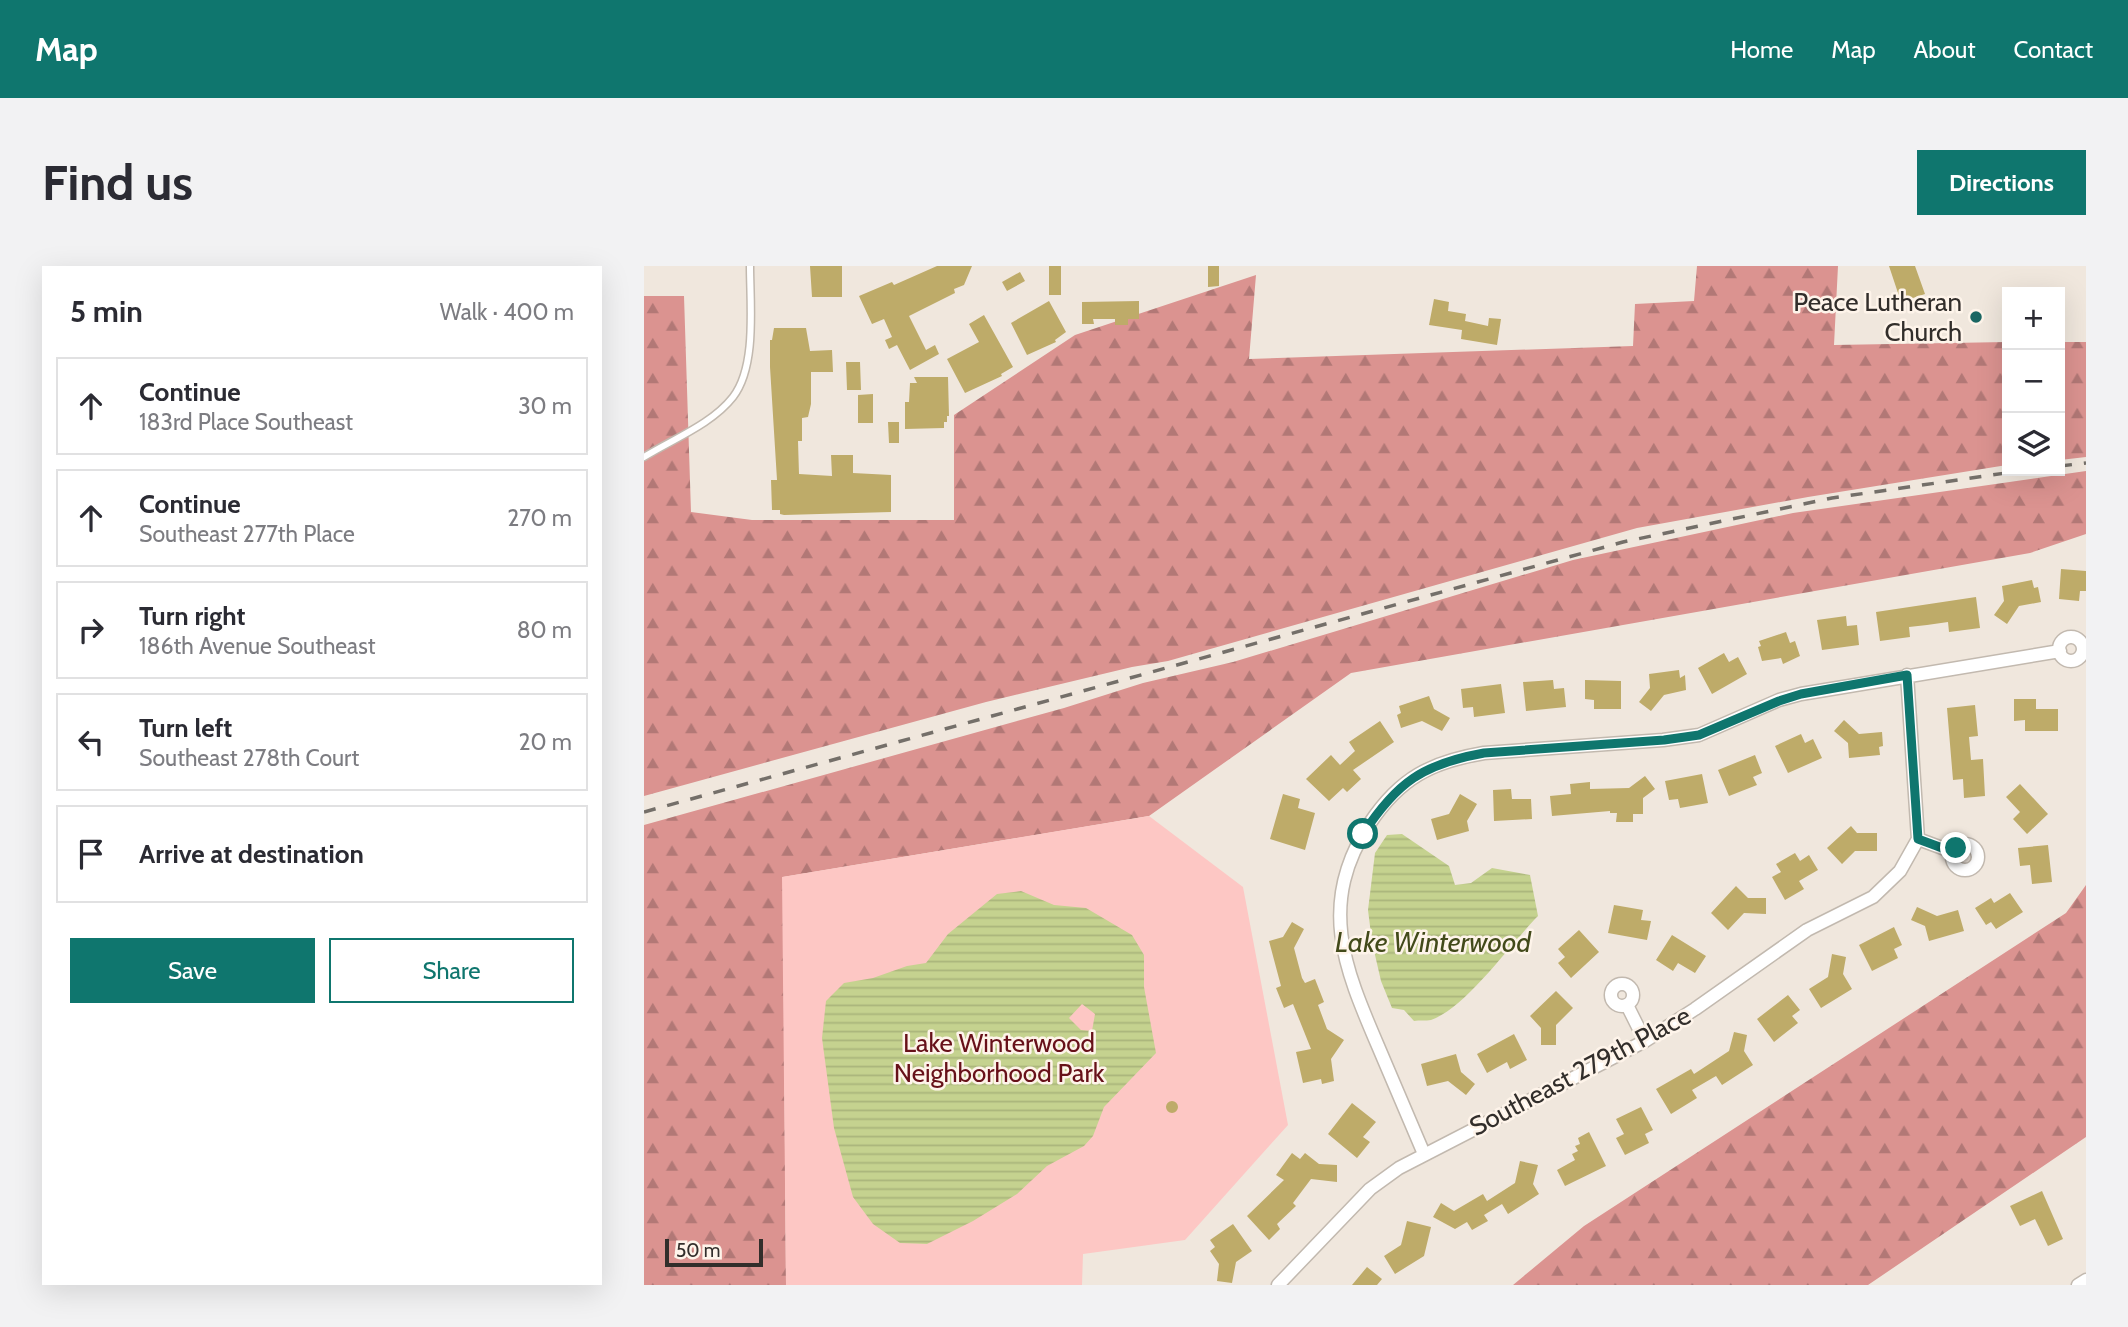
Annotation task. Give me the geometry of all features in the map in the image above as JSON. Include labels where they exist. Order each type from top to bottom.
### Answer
[{"type":"street","points":[[1424,1154],[1351,984],[1340,933],[1344,882],[1352,855],[1377,813],[1399,788],[1433,766],[1458,758],[1484,753],[1699,735],[1801,694],[2060,651]]},
{"type":"street","points":[[1907,675],[1918,839],[1953,852]]},
{"type":"street","name":"Southeast 279th Place","points":[[1278,1285],[1370,1189],[1399,1168],[1646,1041],[1808,930],[1872,897],[1900,871],[1918,839]]},
{"type":"street","points":[[1627,1005],[1646,1041]]},
{"type":"street","points":[[2078,1285],[2086,1280]]},
{"type":"lane","points":[[644,457],[710,418],[732,399],[740,386],[747,371],[750,266]]},
{"type":"green space","points":[[1697,266],[1838,266],[1834,345],[2002,342],[2002,466],[1637,528],[1168,661],[986,702],[644,796],[644,296],[684,296],[691,512],[752,520],[954,520],[954,415],[1075,335],[1256,275],[1249,359],[1633,346],[1635,304],[1694,301]]},
{"type":"green space","points":[[2065,342],[2086,342],[2086,457],[2065,459]]},
{"type":"green space","points":[[2086,471],[2086,534],[2030,553],[1351,673],[1149,816],[783,877],[786,1285],[644,1285],[644,825],[1064,708],[1143,683],[1233,662],[1573,560],[1793,513]]},
{"type":"green space","name":"Lake Winterwood Neighborhood Park","points":[[1149,816],[1243,887],[1288,1125],[1185,1240],[1083,1254],[1082,1285],[786,1285],[782,877]]},
{"type":"green space","points":[[2086,885],[2086,1137],[1868,1285],[1513,1285],[1584,1226],[2066,913]]},
{"type":"water","name":"Lake Winterwood","points":[[1402,834],[1449,866],[1455,885],[1471,883],[1492,868],[1530,875],[1538,916],[1473,989],[1445,1013],[1431,1020],[1414,1021],[1404,1010],[1392,1008],[1381,981],[1372,942],[1368,910],[1375,853],[1387,835]]},
{"type":"water","points":[[1021,891],[1054,905],[1086,908],[1132,935],[1144,955],[1144,987],[1156,1053],[1104,1107],[1093,1136],[1084,1146],[1047,1166],[1017,1194],[973,1221],[927,1244],[900,1243],[873,1224],[853,1197],[834,1128],[822,1038],[826,1001],[844,983],[926,963],[948,934],[997,894]],"holes":[[[1082,1004],[1095,1014],[1092,1031],[1081,1030],[1069,1018]]]},
{"type":"building","points":[[810,266],[842,266],[842,297],[812,297]]},
{"type":"building","points":[[937,266],[972,266],[964,285],[954,289],[955,293],[909,316],[926,350],[935,345],[939,354],[910,370],[897,345],[889,349],[885,340],[892,337],[884,319],[872,324],[859,296],[892,282],[894,285]]},
{"type":"building","points":[[1049,266],[1061,266],[1061,295],[1049,295]]},
{"type":"building","points":[[1208,266],[1219,266],[1219,286],[1208,287]]},
{"type":"building","points":[[1889,266],[1915,266],[1925,294],[1901,302]]},
{"type":"building","points":[[1020,272],[1025,281],[1007,291],[1002,282]]},
{"type":"building","points":[[1434,299],[1449,302],[1448,311],[1466,314],[1465,321],[1488,326],[1489,318],[1501,319],[1497,345],[1461,339],[1462,330],[1429,325]]},
{"type":"building","points":[[1049,301],[1066,332],[1055,340],[1056,342],[1027,355],[1011,323]]},
{"type":"building","points":[[1139,301],[1139,319],[1128,319],[1128,325],[1115,325],[1115,319],[1093,319],[1094,324],[1082,324],[1082,302]]},
{"type":"building","points":[[984,315],[1013,367],[1001,374],[1002,376],[965,393],[947,359],[979,342],[969,324]]},
{"type":"building","points":[[774,328],[806,328],[810,351],[832,350],[833,372],[811,372],[811,404],[808,417],[802,418],[802,441],[798,441],[799,474],[832,476],[831,455],[853,455],[853,473],[891,475],[891,512],[784,515],[780,514],[780,510],[772,510],[771,480],[777,480],[770,367],[770,340]]},
{"type":"building","points":[[846,362],[860,362],[861,390],[847,390]]},
{"type":"building","points":[[914,377],[948,377],[949,416],[947,422],[944,422],[944,428],[905,429],[905,402],[909,402],[910,383],[917,383]]},
{"type":"building","points":[[873,394],[873,423],[858,423],[858,395]]},
{"type":"building","points":[[888,422],[899,422],[899,443],[889,443]]},
{"type":"building","points":[[2061,569],[2086,571],[2086,591],[2080,591],[2079,601],[2059,599]]},
{"type":"building","points":[[2032,580],[2034,588],[2038,587],[2041,602],[2019,606],[2007,624],[1994,615],[2004,601],[2002,586]]},
{"type":"building","points":[[1976,597],[1980,628],[1949,632],[1948,622],[1909,627],[1910,637],[1880,641],[1876,612]]},
{"type":"building","points":[[1846,616],[1847,626],[1857,625],[1859,645],[1822,650],[1817,620]]},
{"type":"building","points":[[1786,632],[1790,643],[1795,641],[1800,656],[1783,664],[1781,658],[1762,661],[1759,641]]},
{"type":"building","points":[[1724,653],[1729,662],[1738,657],[1747,674],[1712,694],[1698,668]]},
{"type":"building","points":[[1679,670],[1680,678],[1685,675],[1686,690],[1664,695],[1651,711],[1639,702],[1650,688],[1649,674]]},
{"type":"building","points":[[1553,680],[1554,689],[1564,688],[1566,707],[1526,711],[1523,682]]},
{"type":"building","points":[[1585,680],[1621,681],[1621,709],[1594,709],[1594,700],[1585,699]]},
{"type":"building","points":[[1501,684],[1505,713],[1474,717],[1473,707],[1463,708],[1461,689]]},
{"type":"building","points":[[1429,696],[1434,709],[1450,718],[1442,731],[1422,721],[1401,728],[1397,715],[1401,713],[1399,706]]},
{"type":"building","points":[[2014,699],[2036,699],[2036,709],[2058,709],[2058,731],[2025,731],[2025,720],[2014,721]]},
{"type":"building","points":[[1975,705],[1978,736],[1969,737],[1971,760],[1983,759],[1985,796],[1964,798],[1963,779],[1953,780],[1947,708]]},
{"type":"building","points":[[1844,720],[1859,734],[1882,732],[1883,746],[1879,747],[1880,755],[1849,758],[1848,743],[1834,731]]},
{"type":"building","points":[[1380,721],[1394,742],[1353,770],[1361,779],[1347,792],[1343,788],[1329,801],[1306,779],[1331,755],[1340,765],[1355,751],[1349,742]]},
{"type":"building","points":[[1801,734],[1805,743],[1813,739],[1822,758],[1788,773],[1775,746]]},
{"type":"building","points":[[1755,755],[1762,773],[1753,777],[1757,785],[1729,796],[1718,770]]},
{"type":"building","points":[[1702,774],[1708,803],[1680,808],[1678,799],[1669,800],[1665,781]]},
{"type":"building","points":[[1645,776],[1655,789],[1643,798],[1643,814],[1633,814],[1633,822],[1616,822],[1617,813],[1610,811],[1552,816],[1550,796],[1571,794],[1570,784],[1590,782],[1590,789],[1629,788]]},
{"type":"building","points":[[2020,784],[2048,814],[2027,834],[2013,819],[2020,812],[2006,797]]},
{"type":"building","points":[[1511,789],[1512,799],[1531,799],[1532,819],[1494,821],[1493,790]]},
{"type":"building","points":[[1283,794],[1300,799],[1298,808],[1315,813],[1305,850],[1270,839]]},
{"type":"building","points":[[1460,794],[1477,804],[1467,821],[1469,831],[1437,840],[1431,819],[1449,814]]},
{"type":"building","points":[[1851,826],[1857,833],[1877,833],[1877,851],[1855,851],[1842,864],[1827,848]]},
{"type":"building","points":[[2048,845],[2052,882],[2032,884],[2030,865],[2020,866],[2018,848]]},
{"type":"building","points":[[1795,853],[1800,861],[1809,855],[1818,870],[1799,881],[1804,889],[1785,900],[1772,877],[1781,872],[1776,864]]},
{"type":"building","points":[[1736,886],[1748,898],[1766,898],[1766,914],[1744,913],[1728,930],[1711,913]]},
{"type":"building","points":[[2010,893],[2023,912],[1996,929],[1991,922],[1986,925],[1975,908],[1991,898],[1994,903]]},
{"type":"building","points":[[1614,905],[1643,910],[1641,920],[1651,921],[1647,940],[1608,933]]},
{"type":"building","points":[[1917,907],[1937,916],[1958,910],[1964,931],[1929,941],[1925,926],[1911,920]]},
{"type":"building","points":[[1292,922],[1304,929],[1294,948],[1302,978],[1305,983],[1315,979],[1324,1002],[1318,1005],[1327,1029],[1344,1040],[1331,1059],[1334,1081],[1322,1084],[1321,1079],[1303,1083],[1296,1052],[1311,1049],[1293,1004],[1284,1008],[1276,988],[1281,986],[1269,941],[1283,937]]},
{"type":"building","points":[[1894,927],[1902,945],[1894,949],[1898,958],[1872,971],[1859,945]]},
{"type":"building","points":[[1579,930],[1599,952],[1571,978],[1558,963],[1565,957],[1558,949]]},
{"type":"building","points":[[1672,935],[1706,956],[1695,973],[1678,963],[1673,971],[1656,960]]},
{"type":"building","points":[[1832,954],[1846,957],[1843,974],[1852,989],[1821,1008],[1809,989],[1828,977]]},
{"type":"building","points":[[1556,991],[1573,1008],[1556,1025],[1556,1045],[1541,1045],[1541,1028],[1530,1016]]},
{"type":"building","points":[[1788,995],[1800,1010],[1792,1016],[1798,1023],[1774,1042],[1757,1019]]},
{"type":"building","points":[[1734,1032],[1747,1035],[1744,1051],[1753,1065],[1722,1085],[1716,1076],[1692,1090],[1697,1098],[1671,1114],[1656,1089],[1691,1069],[1694,1074],[1729,1051]]},
{"type":"building","points":[[1514,1034],[1527,1060],[1510,1069],[1507,1062],[1487,1073],[1477,1054]]},
{"type":"building","points":[[1456,1054],[1461,1072],[1475,1084],[1466,1095],[1448,1081],[1427,1086],[1421,1064]]},
{"type":"building","points":[[1172,1101],[1178,1107],[1172,1113],[1166,1107]]},
{"type":"building","points":[[1352,1103],[1376,1122],[1363,1137],[1370,1142],[1357,1158],[1328,1134]]},
{"type":"building","points":[[1641,1107],[1653,1130],[1645,1134],[1649,1143],[1625,1155],[1616,1138],[1624,1134],[1616,1119]]},
{"type":"building","points":[[1589,1132],[1606,1166],[1565,1186],[1557,1170],[1575,1160],[1572,1154],[1578,1151],[1575,1146],[1580,1144],[1578,1138]]},
{"type":"building","points":[[1292,1153],[1300,1159],[1305,1153],[1319,1164],[1337,1165],[1337,1182],[1311,1179],[1293,1203],[1296,1206],[1277,1224],[1280,1229],[1269,1240],[1247,1216],[1284,1180],[1276,1175]]},
{"type":"building","points":[[1520,1161],[1538,1165],[1533,1184],[1539,1194],[1508,1214],[1502,1204],[1484,1215],[1488,1221],[1472,1230],[1467,1222],[1455,1229],[1433,1217],[1441,1203],[1454,1211],[1483,1194],[1487,1201],[1515,1183]]},
{"type":"building","points":[[2042,1191],[2063,1239],[2048,1246],[2035,1219],[2020,1226],[2010,1206]]},
{"type":"building","points":[[1407,1221],[1431,1227],[1424,1256],[1395,1274],[1384,1256],[1401,1245]]},
{"type":"building","points":[[1233,1224],[1252,1251],[1236,1262],[1232,1283],[1217,1281],[1219,1264],[1210,1251],[1215,1247],[1210,1240]]},
{"type":"building","points":[[1367,1267],[1382,1279],[1377,1285],[1352,1285]]},
{"type":"railway","points":[[2065,465],[2086,463]]},
{"type":"railway","points":[[644,812],[1623,542],[1832,498],[2002,474]]},
{"type":"place","name":"Peace Lutheran Church","points":[[1976,317]]},
{"type":"route","points":[[1363,834],[1399,788],[1433,766],[1458,758],[1484,753],[1699,735],[1801,694],[1907,675],[1918,839],[1953,852],[1956,848]]}]
